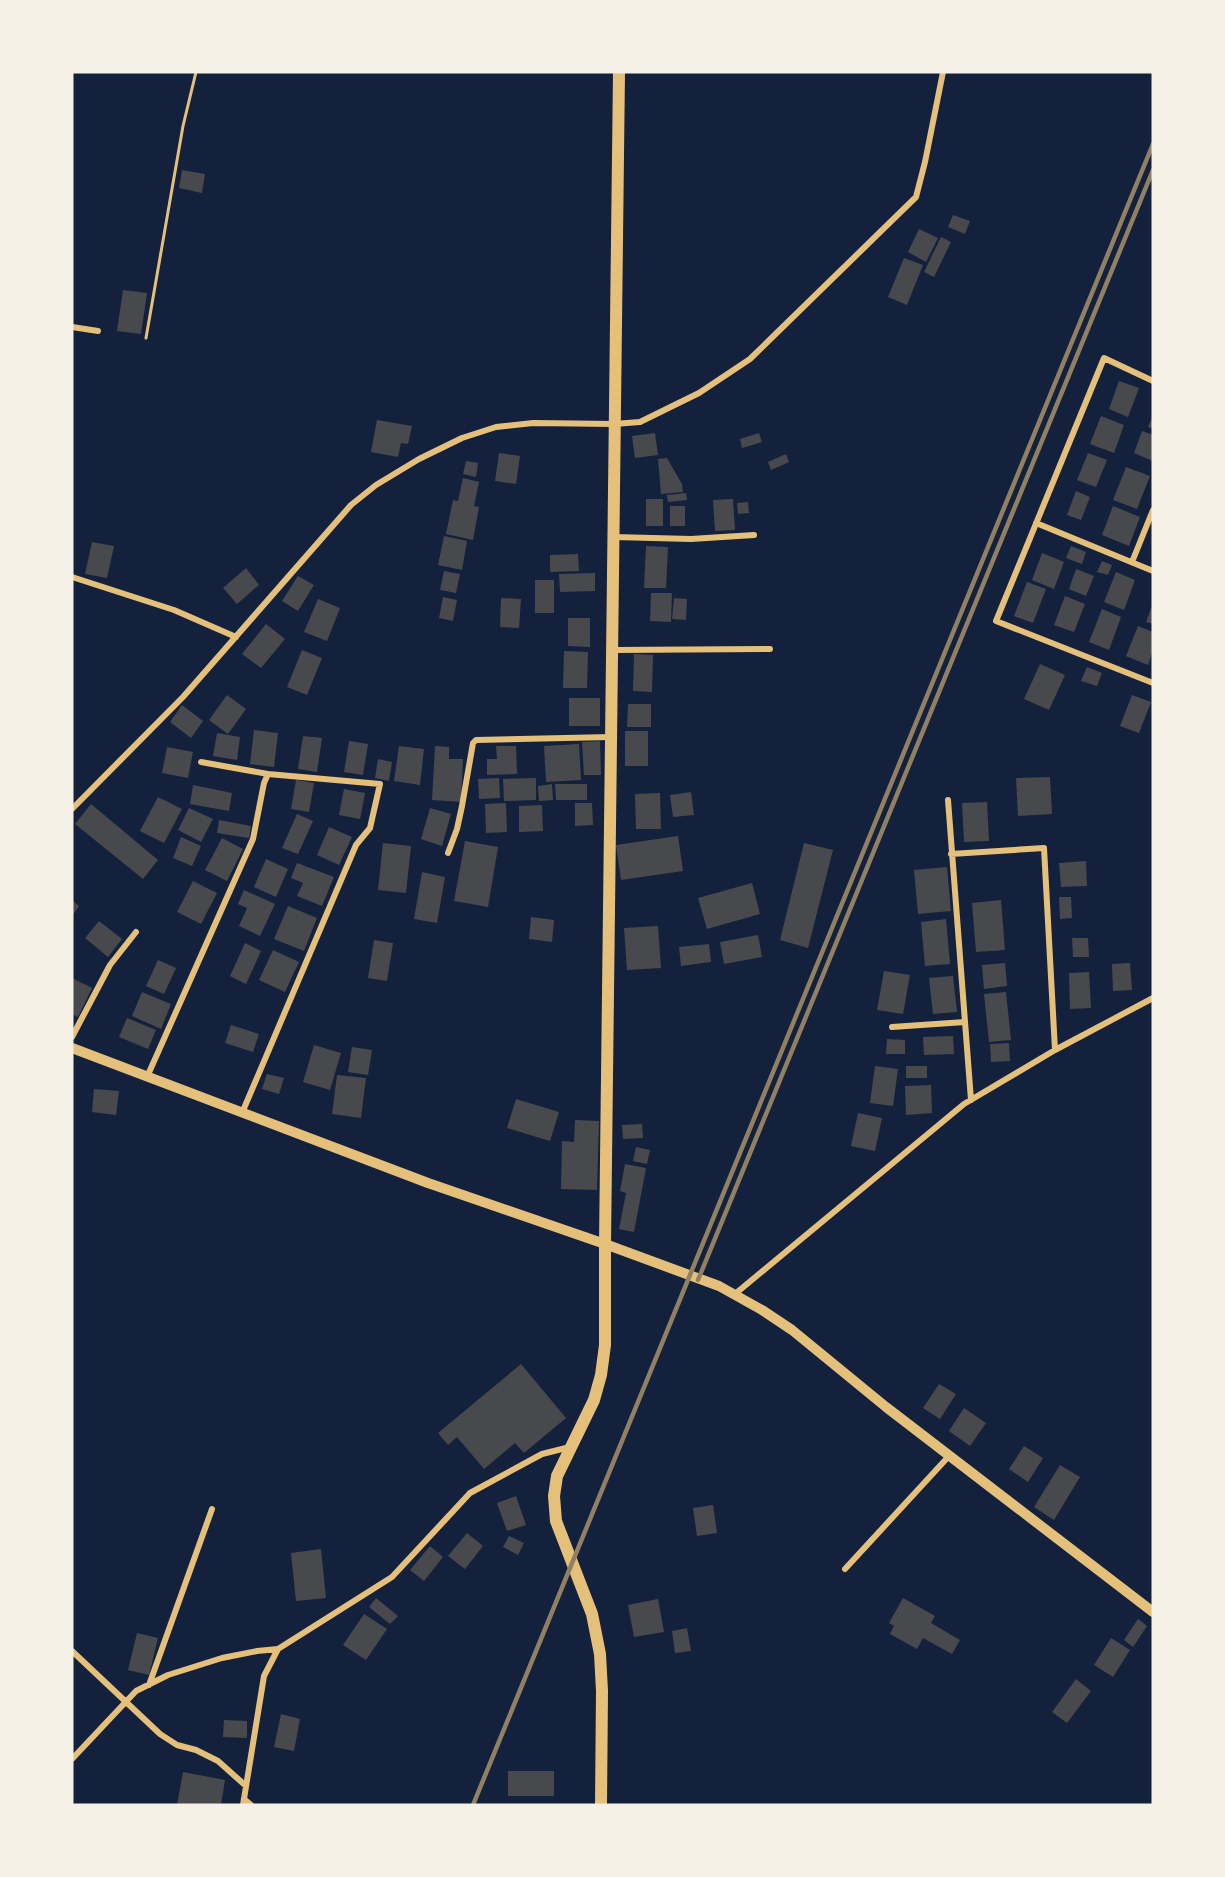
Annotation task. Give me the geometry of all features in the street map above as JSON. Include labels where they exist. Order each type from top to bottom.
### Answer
[{"type":"main road","points":[[601,1805],[600,1654],[592,1614],[556,1521],[554,1496],[557,1476],[594,1400],[601,1375],[605,1345],[619,72]]},
{"type":"street","points":[[72,808],[183,697],[351,506],[376,485],[419,459],[462,438],[496,427],[533,423],[640,422],[699,393],[750,359],[856,254],[905,210],[915,197],[943,72]]},
{"type":"street","points":[[72,327],[98,331]]},
{"type":"street","points":[[1153,381],[1104,358],[996,621],[1153,683]]},
{"type":"street","points":[[1132,562],[1153,510]]},
{"type":"street","points":[[1036,523],[1153,571]]},
{"type":"street","points":[[613,537],[691,539],[754,535]]},
{"type":"street","points":[[72,577],[174,610],[236,637]]},
{"type":"street","points":[[612,650],[770,649]]},
{"type":"street","points":[[448,853],[457,829],[473,743],[476,740],[612,737]]},
{"type":"street","points":[[201,762],[268,774],[380,784],[370,828],[356,845],[242,1113]]},
{"type":"street","points":[[147,1077],[253,839],[264,783],[268,774]]},
{"type":"street","points":[[948,800],[971,1100]]},
{"type":"street","points":[[951,854],[1044,848],[1055,1050]]},
{"type":"street","points":[[72,1037],[110,965],[136,932]]},
{"type":"street","points":[[735,1294],[971,1100],[1055,1050],[1153,998]]},
{"type":"street","points":[[892,1027],[965,1022]]},
{"type":"street","points":[[72,1048],[428,1184],[605,1244],[735,1294],[792,1330],[949,1455],[1153,1612]]},
{"type":"street","points":[[72,1759],[136,1690],[168,1676],[222,1658],[278,1649],[392,1577],[470,1493],[542,1454],[570,1448]]},
{"type":"street","points":[[845,1569],[949,1455]]},
{"type":"street","points":[[149,1685],[212,1509]]},
{"type":"street","points":[[251,1805],[243,1802],[264,1676],[278,1649]]},
{"type":"street","points":[[72,1651],[160,1734],[177,1745],[196,1750],[218,1761],[246,1786]]},
{"type":"path","points":[[146,338],[183,126],[196,72]]},
{"type":"building","points":[[182,170],[205,174],[202,193],[179,188]]},
{"type":"building","points":[[953,215],[970,221],[965,234],[948,227]]},
{"type":"building","points":[[919,229],[938,238],[926,262],[908,252]]},
{"type":"building","points":[[941,237],[951,242],[934,277],[924,272]]},
{"type":"building","points":[[904,258],[923,265],[907,305],[888,297]]},
{"type":"building","points":[[123,290],[147,293],[141,334],[117,331]]},
{"type":"building","points":[[1119,381],[1139,388],[1128,417],[1109,409]]},
{"type":"building","points":[[1153,415],[1153,429],[1148,427]]},
{"type":"building","points":[[1101,416],[1124,425],[1114,453],[1090,444]]},
{"type":"building","points":[[377,420],[412,426],[408,444],[401,443],[398,457],[371,452]]},
{"type":"building","points":[[1142,431],[1153,435],[1153,461],[1134,453]]},
{"type":"building","points":[[655,433],[658,455],[635,458],[632,436]]},
{"type":"building","points":[[759,433],[762,442],[742,448],[740,439]]},
{"type":"building","points":[[499,453],[520,456],[516,484],[495,481]]},
{"type":"building","points":[[1088,453],[1107,460],[1096,487],[1077,480]]},
{"type":"building","points":[[786,454],[789,462],[771,470],[768,462]]},
{"type":"building","points":[[667,458],[682,484],[683,492],[661,494],[658,459]]},
{"type":"building","points":[[466,461],[478,463],[476,477],[463,474]]},
{"type":"building","points":[[1126,467],[1150,476],[1137,509],[1113,500]]},
{"type":"building","points":[[463,478],[479,482],[474,506],[479,507],[473,540],[446,534],[453,500],[458,501]]},
{"type":"building","points":[[1076,491],[1090,497],[1081,520],[1067,515]]},
{"type":"building","points":[[686,493],[687,500],[668,502],[667,495]]},
{"type":"building","points":[[646,499],[663,499],[663,526],[646,526]]},
{"type":"building","points":[[733,499],[735,530],[715,531],[713,500]]},
{"type":"building","points":[[748,502],[749,513],[738,514],[737,503]]},
{"type":"building","points":[[670,506],[685,506],[685,526],[670,526]]},
{"type":"building","points":[[1113,506],[1140,517],[1129,546],[1102,535]]},
{"type":"building","points":[[444,536],[467,541],[462,570],[438,565]]},
{"type":"building","points":[[92,542],[114,546],[107,578],[85,574]]},
{"type":"building","points":[[646,546],[668,547],[666,588],[644,588]]},
{"type":"building","points":[[1071,546],[1086,552],[1082,564],[1066,558]]},
{"type":"building","points":[[1042,553],[1064,562],[1054,589],[1032,580]]},
{"type":"building","points":[[578,554],[579,571],[550,572],[550,555]]},
{"type":"building","points":[[1102,561],[1112,565],[1108,575],[1097,572]]},
{"type":"building","points":[[246,568],[259,585],[237,604],[223,588]]},
{"type":"building","points":[[1076,569],[1094,576],[1086,596],[1069,589]]},
{"type":"building","points":[[444,571],[460,574],[456,593],[440,590]]},
{"type":"building","points":[[1116,572],[1135,580],[1124,610],[1104,602]]},
{"type":"building","points":[[595,573],[595,591],[560,592],[559,574]]},
{"type":"building","points":[[298,576],[314,585],[298,611],[282,601]]},
{"type":"building","points":[[535,580],[554,580],[554,613],[535,613]]},
{"type":"building","points":[[1027,582],[1046,589],[1033,623],[1014,616]]},
{"type":"building","points":[[651,593],[672,593],[671,622],[650,621]]},
{"type":"building","points":[[1065,596],[1085,604],[1074,632],[1054,625]]},
{"type":"building","points":[[443,597],[457,600],[453,621],[439,618]]},
{"type":"building","points":[[501,598],[521,599],[519,628],[500,627]]},
{"type":"building","points":[[674,598],[687,599],[686,620],[672,619]]},
{"type":"building","points":[[318,599],[340,608],[327,641],[304,632]]},
{"type":"building","points":[[1153,603],[1153,624],[1146,622]]},
{"type":"building","points":[[1102,609],[1121,617],[1109,650],[1089,642]]},
{"type":"building","points":[[568,618],[590,618],[590,647],[568,646]]},
{"type":"building","points":[[266,624],[285,639],[261,668],[242,654]]},
{"type":"building","points":[[1138,626],[1153,632],[1153,650],[1148,665],[1126,656]]},
{"type":"building","points":[[302,650],[322,658],[307,695],[287,687]]},
{"type":"building","points":[[564,651],[588,652],[587,688],[563,688]]},
{"type":"building","points":[[634,654],[653,655],[652,692],[633,691]]},
{"type":"building","points":[[1040,664],[1065,675],[1049,710],[1024,699]]},
{"type":"building","points":[[1087,667],[1102,673],[1097,686],[1081,681]]},
{"type":"building","points":[[227,695],[246,709],[228,734],[209,720]]},
{"type":"building","points":[[1132,695],[1151,702],[1139,733],[1120,726]]},
{"type":"building","points":[[569,698],[600,698],[600,726],[569,726]]},
{"type":"building","points":[[628,704],[651,704],[651,727],[627,727]]},
{"type":"building","points":[[182,705],[203,721],[191,738],[170,722]]},
{"type":"building","points":[[254,730],[278,733],[274,767],[250,764]]},
{"type":"building","points":[[625,731],[648,731],[648,766],[625,766]]},
{"type":"building","points":[[217,733],[240,737],[237,760],[213,756]]},
{"type":"building","points":[[303,736],[322,738],[317,772],[298,769]]},
{"type":"building","points":[[349,741],[368,744],[363,775],[344,772]]},
{"type":"building","points":[[600,741],[601,775],[584,775],[582,742]]},
{"type":"building","points":[[579,744],[581,780],[546,782],[544,746]]},
{"type":"building","points":[[399,746],[424,749],[420,785],[394,781]]},
{"type":"building","points":[[435,746],[449,747],[449,759],[463,759],[461,802],[432,800]]},
{"type":"building","points":[[496,746],[516,746],[517,774],[487,775],[487,759],[497,759]]},
{"type":"building","points":[[167,747],[193,752],[188,778],[162,773]]},
{"type":"building","points":[[378,759],[392,762],[389,781],[375,778]]},
{"type":"building","points":[[1050,777],[1052,814],[1018,816],[1016,778]]},
{"type":"building","points":[[499,778],[500,798],[479,799],[478,779]]},
{"type":"building","points":[[536,778],[536,800],[504,801],[503,779]]},
{"type":"building","points":[[296,780],[314,783],[309,812],[291,809]]},
{"type":"building","points":[[552,784],[553,800],[539,801],[538,786]]},
{"type":"building","points":[[555,784],[587,784],[587,800],[556,800]]},
{"type":"building","points":[[193,785],[232,793],[229,811],[190,804]]},
{"type":"building","points":[[344,789],[365,793],[360,819],[339,815]]},
{"type":"building","points":[[691,792],[694,815],[673,817],[670,795]]},
{"type":"building","points":[[660,793],[661,829],[636,829],[635,794]]},
{"type":"building","points":[[158,797],[182,809],[164,843],[140,831]]},
{"type":"building","points":[[987,802],[989,841],[964,842],[962,803]]},
{"type":"building","points":[[506,803],[507,832],[486,833],[485,804]]},
{"type":"building","points":[[575,803],[592,803],[593,825],[575,826]]},
{"type":"building","points":[[91,804],[158,860],[143,879],[75,824]]},
{"type":"building","points":[[542,805],[543,831],[519,832],[519,806]]},
{"type":"building","points":[[189,808],[213,819],[201,842],[178,830]]},
{"type":"building","points":[[430,808],[451,814],[442,846],[421,839]]},
{"type":"building","points":[[297,814],[313,821],[298,854],[282,848]]},
{"type":"building","points":[[219,820],[251,826],[249,838],[217,833]]},
{"type":"building","points":[[329,827],[352,837],[339,865],[317,855]]},
{"type":"building","points":[[678,836],[683,871],[621,880],[616,845]]},
{"type":"building","points":[[181,837],[201,846],[192,866],[173,858]]},
{"type":"building","points":[[222,838],[243,849],[227,881],[205,870]]},
{"type":"building","points":[[465,841],[498,847],[488,907],[454,901]]},
{"type":"building","points":[[383,843],[411,846],[406,893],[378,890]]},
{"type":"building","points":[[804,843],[833,850],[808,948],[780,940]]},
{"type":"building","points":[[266,859],[288,869],[276,897],[254,887]]},
{"type":"building","points":[[1086,861],[1087,886],[1061,887],[1059,863]]},
{"type":"building","points":[[297,863],[334,877],[322,906],[297,896],[303,883],[291,878]]},
{"type":"building","points":[[947,867],[951,911],[918,914],[914,870]]},
{"type":"building","points":[[422,872],[445,877],[437,923],[414,919]]},
{"type":"building","points":[[193,881],[217,893],[201,924],[177,912]]},
{"type":"building","points":[[752,883],[760,914],[707,929],[698,898]]},
{"type":"building","points":[[244,890],[275,904],[260,936],[239,926],[247,908],[238,904]]},
{"type":"building","points":[[1059,897],[1071,897],[1072,918],[1060,919]]},
{"type":"building","points":[[72,900],[79,906],[72,916]]},
{"type":"building","points":[[1001,900],[1005,950],[976,952],[972,903]]},
{"type":"building","points":[[288,906],[317,918],[304,951],[274,939]]},
{"type":"building","points":[[531,917],[554,920],[552,942],[529,939]]},
{"type":"building","points":[[946,919],[950,964],[925,966],[921,922]]},
{"type":"building","points":[[99,921],[122,939],[108,957],[85,938]]},
{"type":"building","points":[[658,926],[661,968],[627,970],[624,928]]},
{"type":"building","points":[[758,935],[762,957],[724,964],[720,942]]},
{"type":"building","points":[[1072,938],[1088,938],[1089,957],[1073,957]]},
{"type":"building","points":[[374,940],[393,943],[387,981],[368,978]]},
{"type":"building","points":[[245,943],[261,951],[246,984],[230,976]]},
{"type":"building","points":[[709,944],[711,962],[681,966],[679,947]]},
{"type":"building","points":[[273,950],[299,962],[285,992],[259,980]]},
{"type":"building","points":[[158,960],[176,968],[164,994],[146,986]]},
{"type":"building","points":[[1005,963],[1007,986],[984,989],[982,965]]},
{"type":"building","points":[[1130,963],[1132,990],[1113,991],[1112,964]]},
{"type":"building","points":[[884,971],[910,975],[903,1014],[877,1010]]},
{"type":"building","points":[[1089,972],[1091,1008],[1070,1009],[1069,973]]},
{"type":"building","points":[[953,976],[957,1012],[933,1014],[929,978]]},
{"type":"building","points":[[72,978],[92,988],[78,1017],[72,1014]]},
{"type":"building","points":[[142,992],[171,1004],[161,1029],[132,1016]]},
{"type":"building","points":[[1006,992],[1011,1040],[989,1042],[984,994]]},
{"type":"building","points":[[127,1018],[156,1030],[148,1049],[119,1037]]},
{"type":"building","points":[[231,1025],[259,1034],[253,1052],[225,1043]]},
{"type":"building","points":[[953,1036],[954,1054],[924,1055],[923,1037]]},
{"type":"building","points":[[887,1039],[905,1040],[905,1054],[886,1054]]},
{"type":"building","points":[[1009,1043],[1010,1061],[991,1062],[990,1044]]},
{"type":"building","points":[[314,1045],[341,1053],[330,1090],[303,1082]]},
{"type":"building","points":[[352,1047],[372,1050],[368,1075],[348,1072]]},
{"type":"building","points":[[875,1066],[898,1069],[893,1106],[870,1103]]},
{"type":"building","points":[[906,1066],[927,1066],[927,1078],[906,1078]]},
{"type":"building","points":[[267,1074],[284,1078],[279,1094],[262,1089]]},
{"type":"building","points":[[337,1075],[366,1078],[361,1118],[332,1114]]},
{"type":"building","points":[[931,1085],[932,1113],[906,1115],[905,1086]]},
{"type":"building","points":[[94,1089],[119,1091],[116,1115],[92,1112]]},
{"type":"building","points":[[516,1099],[559,1112],[550,1141],[507,1128]]},
{"type":"building","points":[[858,1113],[882,1118],[875,1151],[851,1146]]},
{"type":"building","points":[[575,1120],[599,1121],[597,1190],[561,1189],[562,1141],[574,1142]]},
{"type":"building","points":[[642,1124],[643,1138],[623,1139],[622,1125]]},
{"type":"building","points":[[636,1147],[650,1150],[647,1164],[633,1161]]},
{"type":"building","points":[[625,1164],[646,1168],[634,1232],[619,1229],[626,1193],[620,1191]]},
{"type":"building","points":[[521,1364],[566,1418],[524,1453],[515,1443],[484,1469],[457,1437],[448,1445],[438,1433]]},
{"type":"building","points":[[939,1384],[956,1394],[940,1419],[923,1408]]},
{"type":"building","points":[[964,1408],[986,1423],[970,1446],[949,1431]]},
{"type":"building","points":[[1024,1446],[1043,1458],[1028,1482],[1009,1469]]},
{"type":"building","points":[[1060,1465],[1080,1477],[1054,1520],[1034,1507]]},
{"type":"building","points":[[516,1496],[526,1525],[507,1531],[497,1503]]},
{"type":"building","points":[[713,1505],[717,1533],[697,1536],[693,1508]]},
{"type":"building","points":[[467,1533],[483,1546],[465,1569],[448,1556]]},
{"type":"building","points":[[509,1536],[524,1543],[518,1555],[503,1547]]},
{"type":"building","points":[[430,1546],[443,1557],[424,1581],[410,1570]]},
{"type":"building","points":[[321,1549],[326,1598],[296,1601],[291,1553]]},
{"type":"building","points":[[376,1598],[398,1616],[390,1624],[369,1607]]},
{"type":"building","points":[[903,1598],[935,1616],[931,1623],[960,1640],[952,1654],[923,1638],[917,1649],[890,1634],[894,1626],[889,1623]]},
{"type":"building","points":[[658,1599],[664,1632],[634,1637],[628,1605]]},
{"type":"building","points":[[364,1614],[387,1629],[366,1660],[343,1645]]},
{"type":"building","points":[[1138,1619],[1147,1626],[1133,1647],[1124,1640]]},
{"type":"building","points":[[687,1628],[691,1651],[675,1653],[672,1631]]},
{"type":"building","points":[[137,1633],[158,1638],[149,1675],[128,1670]]},
{"type":"building","points":[[1111,1638],[1130,1650],[1113,1677],[1094,1665]]},
{"type":"building","points":[[1076,1679],[1091,1691],[1067,1723],[1052,1712]]},
{"type":"building","points":[[281,1714],[300,1719],[294,1751],[274,1747]]},
{"type":"building","points":[[224,1720],[247,1721],[247,1738],[223,1737]]},
{"type":"building","points":[[508,1771],[554,1771],[554,1796],[508,1796]]},
{"type":"building","points":[[183,1772],[225,1780],[221,1805],[177,1805]]},
{"type":"railway","points":[[473,1805],[1153,144]]},
{"type":"railway","points":[[698,1280],[1153,170]]}]
